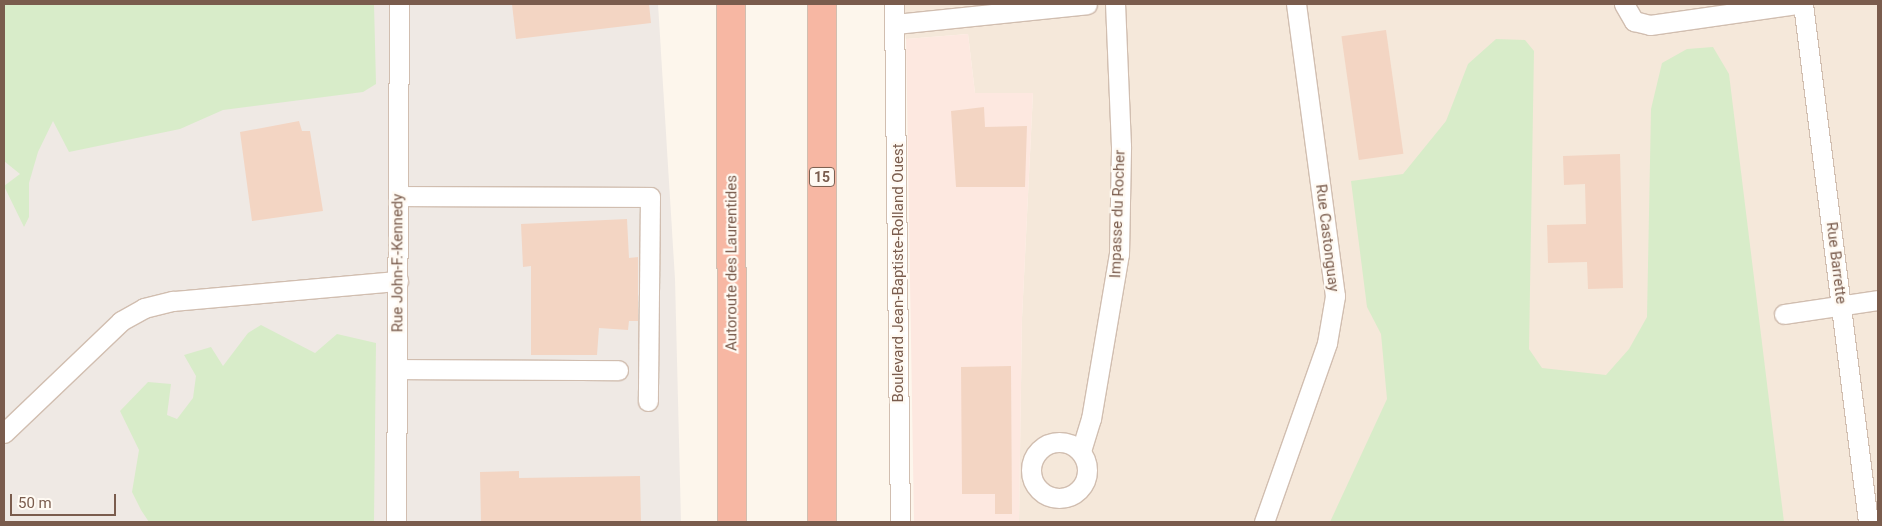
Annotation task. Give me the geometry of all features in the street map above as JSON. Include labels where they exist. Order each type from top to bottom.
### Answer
[{"type":"highway","points":[[717,4],[731,75]]},
{"type":"highway","name":"Autoroute des Laurentides","points":[[731,4],[732,522]]},
{"type":"highway","name":"15","points":[[822,4],[822,522]]},
{"type":"street","name":"Rue John-F.-Kennedy","points":[[396,522],[400,4]]},
{"type":"street","name":"Boulevard Jean-Baptiste-Rolland Ouest","points":[[894,4],[900,522]]},
{"type":"street","points":[[895,24],[1087,4]]},
{"type":"street","name":"Impasse du Rocher","points":[[1081,451],[1091,419],[1119,254],[1121,146],[1115,4]]},
{"type":"street","name":"Rue Castonguay","points":[[1264,522],[1327,343],[1335,296],[1296,4]]},
{"type":"street","points":[[1625,7],[1634,21],[1650,25],[1797,4]]},
{"type":"street","name":"Rue Barrette","points":[[1803,4],[1868,522]]},
{"type":"street","points":[[398,196],[650,197],[648,401]]},
{"type":"street","points":[[4,432],[121,321],[144,308],[173,301],[398,281]]},
{"type":"street","points":[[1784,314],[1878,300]]},
{"type":"street","points":[[397,369],[618,370]]},
{"type":"shaded area","points":[[4,4],[658,4],[675,279],[681,522],[4,522]]},
{"type":"shaded area","points":[[899,4],[1878,4],[1878,522],[1019,522],[1022,318],[1033,93],[975,93],[968,34],[906,39]]},
{"type":"shaded area","points":[[968,34],[975,93],[1033,93],[1022,318],[1019,522],[914,522],[906,39]]},
{"type":"green space","points":[[4,4],[374,4],[376,84],[363,92],[223,110],[180,129],[69,152],[53,121],[38,152],[29,183],[29,217],[24,227],[4,186],[20,174],[4,161]]},
{"type":"green space","points":[[1496,39],[1525,40],[1534,51],[1529,349],[1542,368],[1606,375],[1629,349],[1647,317],[1651,109],[1662,63],[1687,49],[1713,47],[1729,74],[1784,522],[1330,522],[1387,399],[1381,334],[1367,307],[1351,181],[1403,174],[1446,121],[1468,64]]},
{"type":"green space","points":[[261,325],[315,353],[337,334],[376,343],[374,522],[149,522],[141,510],[132,492],[139,450],[120,411],[148,382],[171,384],[167,415],[177,419],[193,398],[196,376],[184,355],[211,347],[223,366],[248,333]]},
{"type":"building","points":[[512,4],[649,4],[651,23],[516,39]]},
{"type":"building","points":[[1386,30],[1403,154],[1359,160],[1341,36]]},
{"type":"building","points":[[984,107],[985,127],[1027,126],[1025,187],[956,187],[951,111]]},
{"type":"building","points":[[299,121],[302,131],[310,131],[323,211],[252,221],[240,132]]},
{"type":"building","points":[[1620,154],[1623,288],[1588,289],[1587,262],[1548,263],[1547,225],[1586,224],[1585,184],[1564,185],[1563,156]]},
{"type":"building","points":[[627,219],[629,258],[638,257],[638,321],[629,321],[628,330],[599,328],[597,355],[531,355],[531,266],[523,267],[521,224]]},
{"type":"building","points":[[1011,366],[1012,514],[995,514],[995,494],[962,494],[961,367]]},
{"type":"building","points":[[519,471],[519,478],[640,476],[641,522],[481,522],[480,472]]}]
